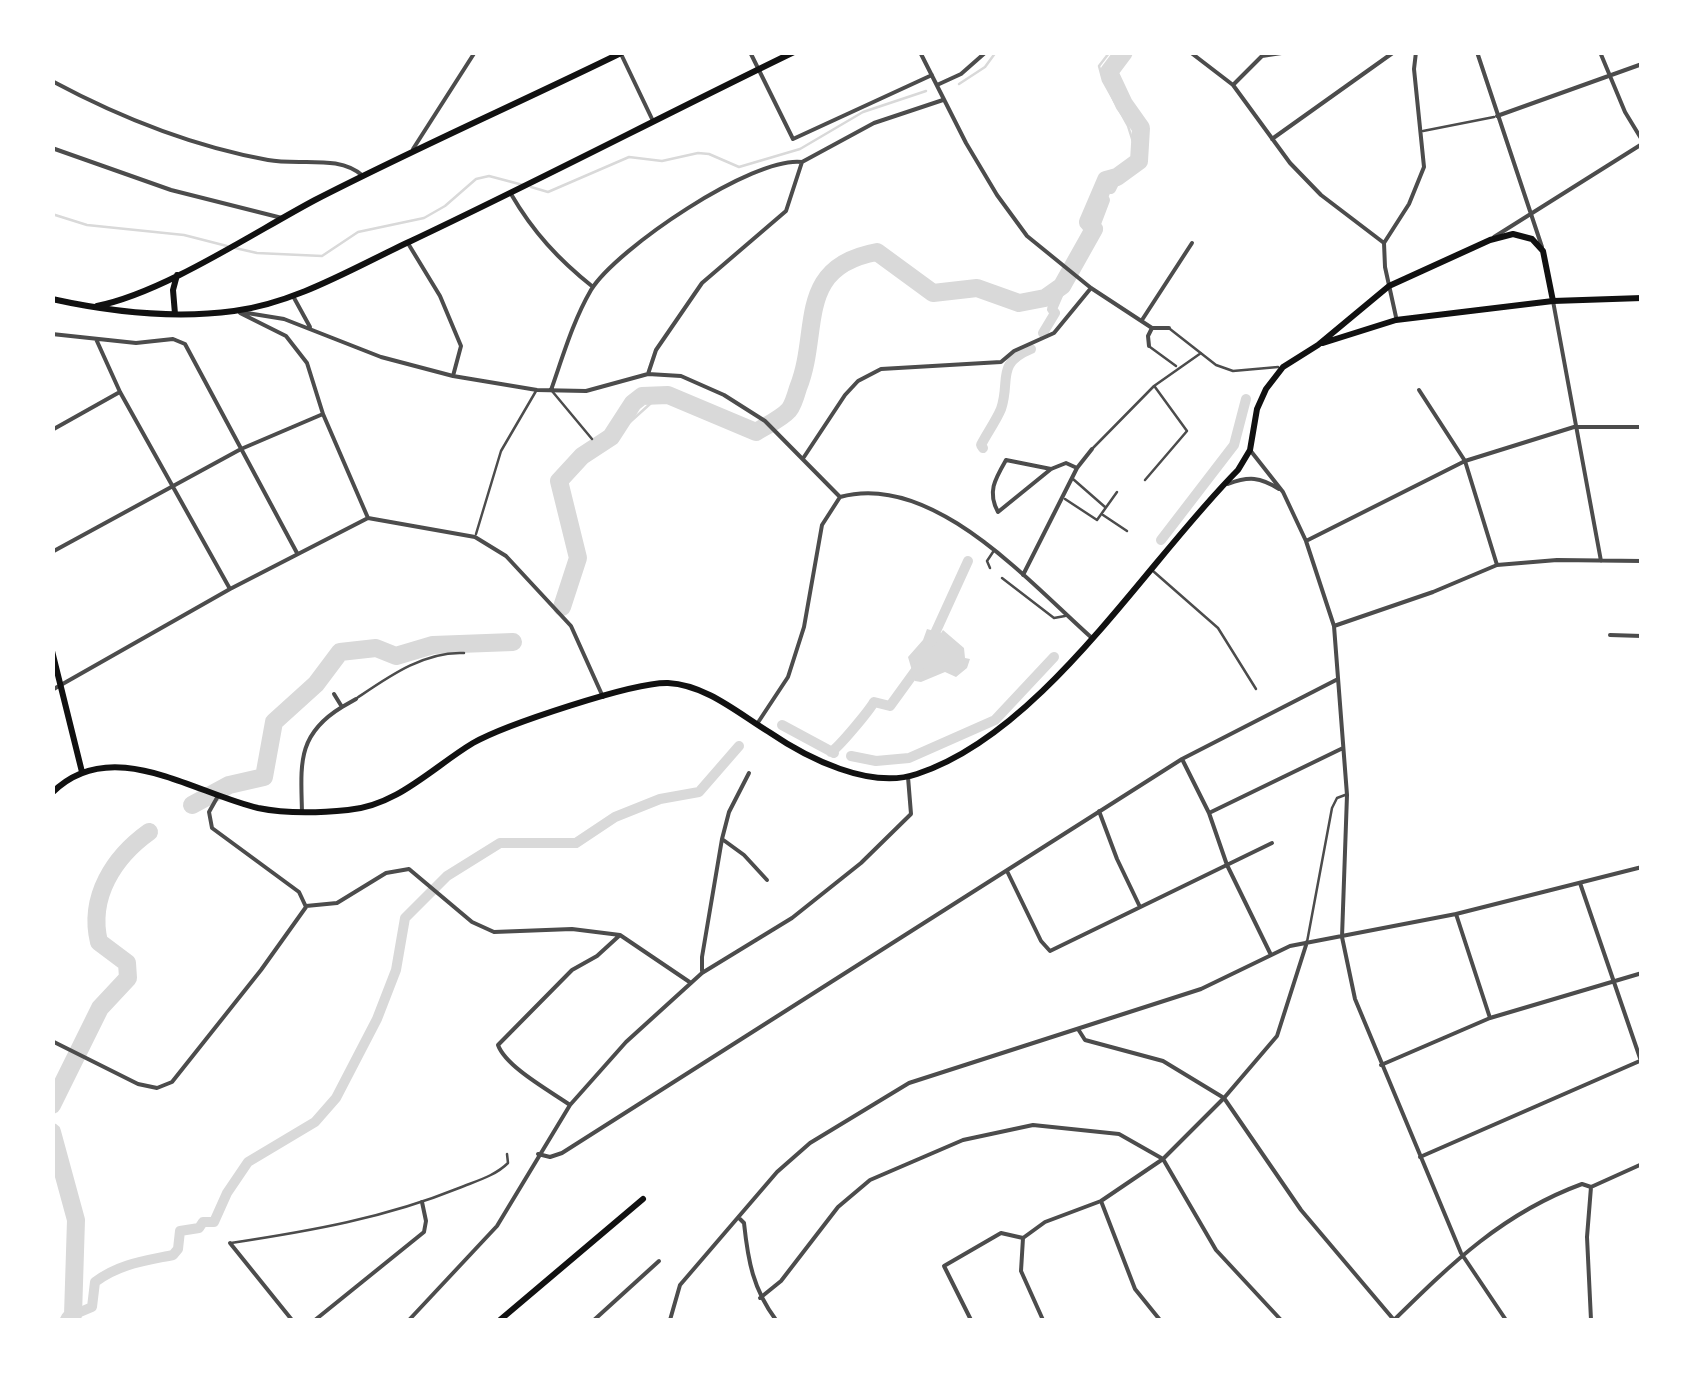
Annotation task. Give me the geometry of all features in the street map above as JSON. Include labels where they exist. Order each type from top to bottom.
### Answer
[{"type":"main road","points":[[52,299],[90,308],[176,314],[236,311],[293,295],[794,52]]},
{"type":"main road","points":[[90,308],[116,302],[177,274],[411,152],[622,53]]},
{"type":"main road","points":[[52,794],[82,772],[110,766],[138,769],[262,809],[302,813],[369,807],[398,794],[474,742],[603,697],[647,684],[670,683],[706,694],[828,764],[878,778],[908,777],[960,755],[1036,697],[1238,470],[1250,450],[1257,409],[1266,388],[1283,368],[1389,286],[1490,240],[1513,234],[1532,239],[1543,251],[1553,301]]},
{"type":"main road","points":[[176,314],[173,290],[177,274]]},
{"type":"main road","points":[[1318,344],[1396,320],[1553,301],[1642,298]]},
{"type":"main road","points":[[52,652],[56,688],[82,772]]},
{"type":"main road","points":[[500,1320],[643,1200]]},
{"type":"street","points":[[411,152],[475,52]]},
{"type":"street","points":[[750,52],[793,139],[961,74],[986,52]]},
{"type":"street","points":[[920,52],[997,195],[1027,236],[1090,288],[1152,328],[1169,328],[1216,365],[1233,371],[1283,368]]},
{"type":"street","points":[[1190,52],[1233,85],[1272,139],[1321,194],[1384,243]]},
{"type":"street","points":[[1233,85],[1262,56],[1288,52]]},
{"type":"street","points":[[1272,139],[1394,52]]},
{"type":"street","points":[[1396,320],[1384,243],[1409,204],[1424,167],[1414,69],[1416,52]]},
{"type":"street","points":[[1477,52],[1543,251]]},
{"type":"street","points":[[1490,240],[1642,142],[1600,52]]},
{"type":"street","points":[[622,53],[653,122]]},
{"type":"street","points":[[1422,132],[1497,116],[1642,64]]},
{"type":"street","points":[[52,81],[114,114],[184,139],[273,161],[351,166],[364,176]]},
{"type":"street","points":[[551,390],[593,288],[621,256],[746,174],[790,161],[802,162],[874,122],[941,97]]},
{"type":"street","points":[[52,148],[171,190],[282,218]]},
{"type":"street","points":[[648,374],[656,350],[702,283],[786,212],[802,162]]},
{"type":"street","points":[[510,192],[528,224],[560,261],[593,288]]},
{"type":"street","points":[[408,242],[440,296],[462,346],[454,376]]},
{"type":"street","points":[[1142,320],[1192,243]]},
{"type":"street","points":[[804,457],[858,381],[881,369],[1001,362],[1014,351],[1054,333],[1090,288]]},
{"type":"street","points":[[293,295],[313,330]]},
{"type":"street","points":[[1553,301],[1601,561]]},
{"type":"street","points":[[236,311],[284,318],[381,357],[454,376],[537,390],[586,391],[648,374],[681,376],[724,395],[766,421],[840,497]]},
{"type":"street","points":[[236,311],[286,336],[307,364],[323,414],[368,518]]},
{"type":"street","points":[[1152,328],[1148,346],[1178,368]]},
{"type":"street","points":[[52,334],[136,343],[172,339],[186,344],[298,553]]},
{"type":"street","points":[[96,339],[120,392],[230,590]]},
{"type":"street","points":[[1023,575],[1077,468],[1092,448],[1154,386],[1201,353]]},
{"type":"street","points":[[1145,480],[1186,430],[1154,386]]},
{"type":"street","points":[[475,537],[500,451],[537,390]]},
{"type":"street","points":[[551,390],[592,439]]},
{"type":"street","points":[[1419,390],[1465,461],[1497,564]]},
{"type":"street","points":[[52,430],[120,392]]},
{"type":"street","points":[[52,552],[241,449],[323,414]]},
{"type":"street","points":[[1306,541],[1465,461],[1574,426],[1642,427]]},
{"type":"street","points":[[1250,450],[1283,492],[1306,541],[1334,626],[1347,794],[1342,937],[1355,999],[1462,1253],[1506,1320]]},
{"type":"street","points":[[1051,469],[1006,460],[991,490],[998,512],[1051,469],[1066,464],[1077,468]]},
{"type":"street","points":[[1072,478],[1106,508]]},
{"type":"street","points":[[1222,487],[1245,478],[1262,479],[1283,492]]},
{"type":"street","points":[[756,724],[788,677],[804,628],[822,525],[840,497],[858,492],[882,491],[951,521],[987,545],[1092,638]]},
{"type":"street","points":[[1062,498],[1098,520],[1117,492]]},
{"type":"street","points":[[1102,514],[1128,531]]},
{"type":"street","points":[[56,688],[368,518],[475,537],[506,556],[564,617],[580,642],[603,697]]},
{"type":"street","points":[[990,568],[987,561],[994,551]]},
{"type":"street","points":[[1334,626],[1433,592],[1497,564],[1642,561]]},
{"type":"street","points":[[1152,570],[1218,628],[1256,690]]},
{"type":"street","points":[[1002,578],[1043,613],[1054,618],[1066,615]]},
{"type":"street","points":[[1610,635],[1642,636]]},
{"type":"street","points":[[302,813],[303,748],[326,716],[394,671],[453,652],[464,653]]},
{"type":"street","points":[[538,1154],[550,1157],[562,1153],[1182,759],[1338,679]]},
{"type":"street","points":[[334,694],[342,707]]},
{"type":"street","points":[[1209,813],[1343,748]]},
{"type":"street","points":[[1182,759],[1271,954]]},
{"type":"street","points":[[702,973],[722,839],[729,812],[749,773]]},
{"type":"street","points":[[409,1320],[498,1226],[570,1105],[626,1042],[702,973],[792,918],[862,864],[911,814],[908,777]]},
{"type":"street","points":[[1043,1320],[1020,1271],[1023,1238],[1045,1222],[1100,1201],[1164,1159],[1277,1036],[1307,942],[1332,808],[1337,798],[1347,794]]},
{"type":"street","points":[[218,796],[209,812],[212,828],[299,892],[306,906]]},
{"type":"street","points":[[1099,811],[1140,907]]},
{"type":"street","points":[[722,839],[744,855],[766,880]]},
{"type":"street","points":[[1007,871],[1044,946],[1053,950],[1272,842]]},
{"type":"street","points":[[670,1320],[680,1285],[777,1172],[809,1144],[909,1083],[1201,989],[1271,954],[1307,942],[1456,914],[1642,867]]},
{"type":"street","points":[[306,906],[338,904],[386,873],[409,869],[472,922],[494,932],[572,929],[620,935],[691,983]]},
{"type":"street","points":[[1420,1156],[1641,1060],[1580,883]]},
{"type":"street","points":[[52,1041],[138,1084],[157,1088],[172,1082],[306,906]]},
{"type":"street","points":[[1456,914],[1490,1018]]},
{"type":"street","points":[[570,1105],[515,1066],[500,1053],[498,1046],[572,970],[597,956],[620,935]]},
{"type":"street","points":[[1381,1065],[1490,1018],[1642,973]]},
{"type":"street","points":[[1076,1028],[1085,1040],[1163,1060],[1224,1098],[1301,1210],[1394,1320],[1462,1253],[1518,1212],[1582,1184],[1591,1187],[1642,1164]]},
{"type":"street","points":[[760,1298],[780,1281],[838,1207],[870,1180],[964,1140],[1033,1125],[1119,1134],[1164,1159],[1216,1250],[1281,1320]]},
{"type":"street","points":[[230,1243],[336,1227],[422,1202],[495,1173],[508,1163],[508,1154]]},
{"type":"street","points":[[1591,1187],[1587,1237],[1591,1320]]},
{"type":"street","points":[[1100,1201],[1135,1289],[1160,1320]]},
{"type":"street","points":[[314,1320],[424,1232],[422,1202]]},
{"type":"street","points":[[740,1219],[744,1223],[749,1267],[760,1298],[776,1320]]},
{"type":"street","points":[[970,1320],[944,1266],[1001,1233],[1023,1238]]},
{"type":"street","points":[[230,1243],[292,1320]]},
{"type":"street","points":[[594,1320],[659,1261]]},
{"type":"shaded area","points":[[927,629],[941,633],[943,630],[964,648],[965,658],[970,659],[967,668],[956,677],[945,672],[915,681],[908,657]]},
{"type":"waterway","points":[[959,84],[985,67],[996,52]]},
{"type":"waterway","points":[[562,607],[578,558],[559,481],[582,456],[611,437],[642,396],[668,395],[756,432],[782,416],[790,408],[805,366],[815,304],[822,287],[833,272],[851,260],[877,252],[933,293],[977,288],[1019,303],[1045,298],[1062,286],[1094,229],[1088,222],[1106,180],[1139,161],[1141,128],[1109,72],[1124,52]]},
{"type":"waterway","points":[[1122,54],[1109,53],[1099,66],[1128,126],[1139,161]]},
{"type":"waterway","points":[[531,187],[548,192],[629,157],[662,161],[698,153],[739,167],[800,149],[863,112],[926,91]]},
{"type":"waterway","points":[[235,248],[322,256],[358,232],[424,218],[476,179],[489,176],[523,185]]},
{"type":"waterway","points":[[1111,189],[1117,177]]},
{"type":"waterway","points":[[1094,229],[1105,200]]},
{"type":"waterway","points":[[52,214],[87,225],[184,235],[227,246]]},
{"type":"waterway","points":[[1043,333],[1055,313],[1052,309],[1062,286]]},
{"type":"waterway","points":[[983,448],[981,445],[1001,409],[1008,367],[1031,349]]},
{"type":"waterway","points":[[621,423],[630,422],[660,395]]},
{"type":"waterway","points":[[1161,540],[1234,445],[1246,399]]},
{"type":"waterway","points":[[931,642],[968,561]]},
{"type":"waterway","points":[[192,805],[229,785],[264,777],[274,722],[316,684],[340,652],[376,648],[396,656],[433,645],[513,642]]},
{"type":"waterway","points":[[851,756],[876,761],[909,758],[995,720],[1054,657]]},
{"type":"waterway","points":[[831,752],[874,702],[890,706],[919,666]]},
{"type":"waterway","points":[[782,725],[834,753]]},
{"type":"waterway","points":[[73,1315],[92,1307],[95,1282],[104,1276],[132,1264],[173,1255],[178,1249],[180,1231],[214,1222],[248,1162],[315,1122],[336,1098],[377,1019],[396,970],[405,918],[447,876],[500,843],[576,843],[615,817],[660,799],[699,792],[739,746]]},
{"type":"waterway","points":[[52,1105],[100,1008],[128,978],[127,963],[99,942],[97,909],[115,866],[149,832]]},
{"type":"waterway","points":[[52,1132],[76,1220],[73,1315],[69,1320]]}]
